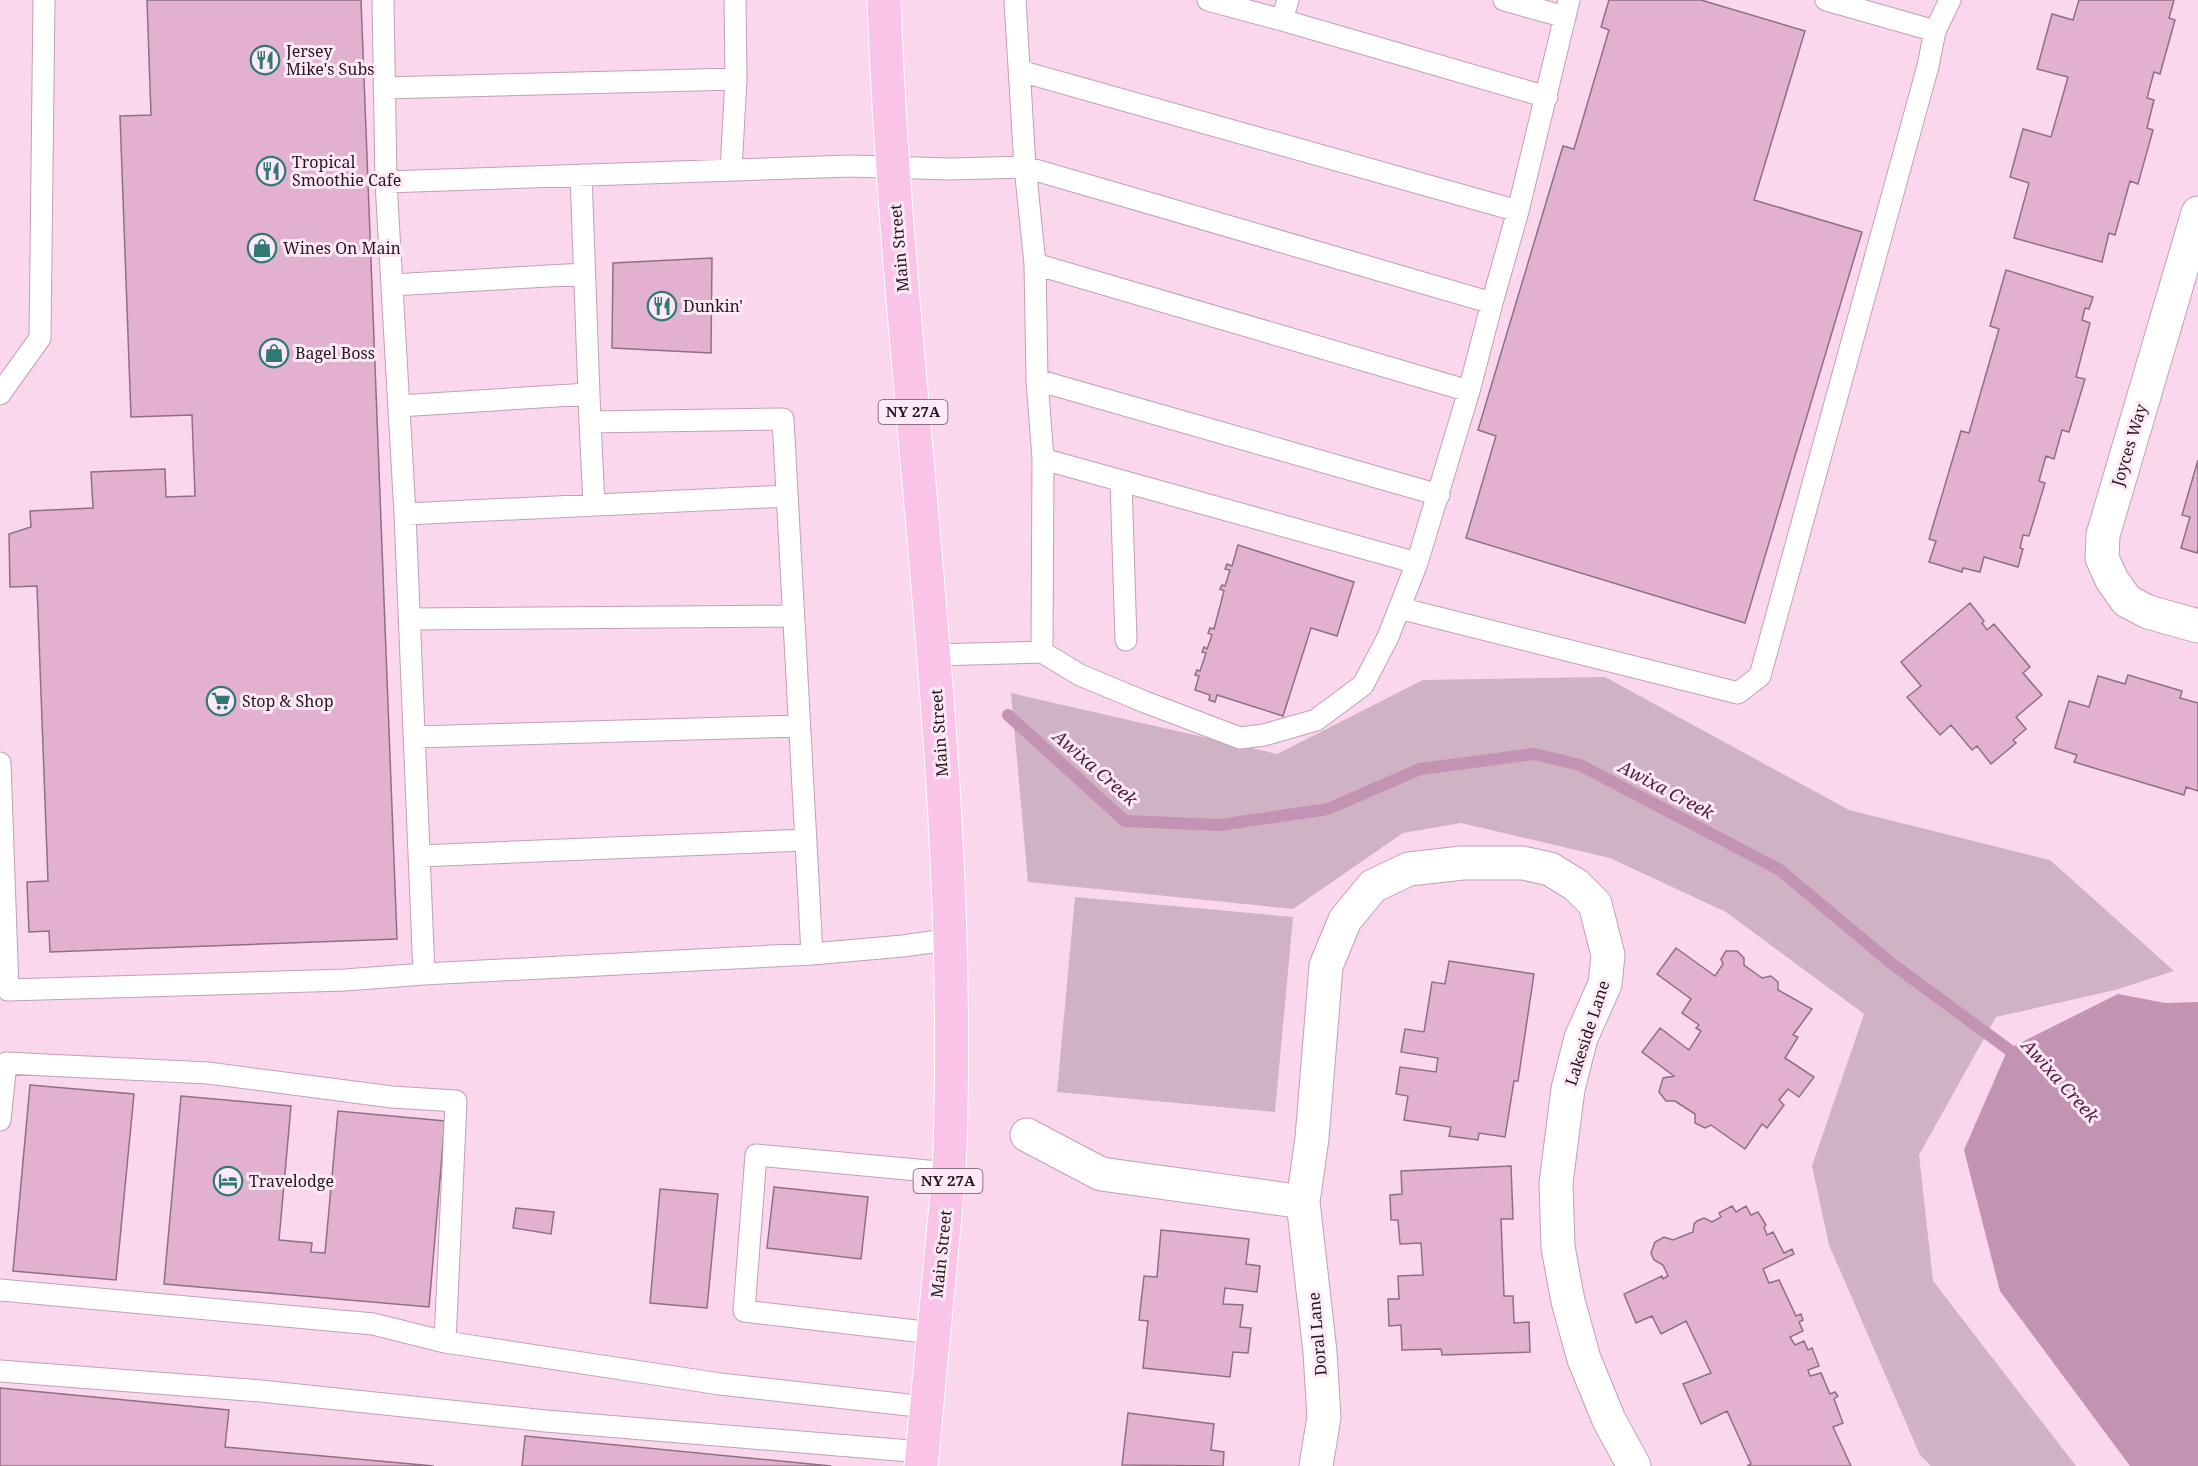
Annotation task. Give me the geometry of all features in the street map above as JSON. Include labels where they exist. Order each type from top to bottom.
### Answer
[{"type":"main road","name":"Main Street","points":[[884,0],[892,168],[934,655],[952,939],[949,1173],[922,1459]]},
{"type":"street","name":"Joyces Way","points":[[2198,213],[2103,535],[2102,558],[2112,580],[2127,601],[2148,612],[2198,626]]},
{"type":"street","name":"Lakeside Lane","points":[[1303,1202],[1312,1138],[1326,966],[1345,920],[1373,886],[1410,869],[1462,863],[1523,863],[1550,868],[1576,885],[1594,904],[1608,955],[1605,984],[1581,1038],[1568,1089],[1556,1183],[1558,1247],[1568,1301],[1584,1359],[1609,1420],[1634,1466]]},
{"type":"street","points":[[1027,1135],[1101,1174],[1303,1202]]},
{"type":"street","name":"Doral Lane","points":[[1303,1202],[1320,1352],[1324,1417],[1316,1466]]},
{"type":"lane","points":[[0,394],[40,338],[44,0]]},
{"type":"lane","points":[[383,0],[386,182],[405,514],[424,974]]},
{"type":"lane","points":[[731,170],[736,79],[735,0]]},
{"type":"lane","points":[[1015,0],[1025,167],[1035,264],[1037,380],[1043,459],[1042,652]]},
{"type":"lane","points":[[1208,0],[1285,10],[1547,97]]},
{"type":"lane","points":[[934,655],[1042,652],[1080,675],[1240,738],[1264,735],[1316,720],[1363,685],[1388,637],[1417,563],[1439,495],[1518,211],[1567,8],[1504,0]]},
{"type":"lane","points":[[1826,0],[1935,31]]},
{"type":"lane","points":[[1398,608],[1738,693],[1760,676],[1928,66],[1935,31],[1950,0]]},
{"type":"lane","points":[[1020,71],[1518,211]]},
{"type":"lane","points":[[384,88],[736,79]]},
{"type":"lane","points":[[386,182],[850,166],[1025,167],[1492,303]]},
{"type":"lane","points":[[580,175],[594,505]]},
{"type":"lane","points":[[1035,264],[1469,391]]},
{"type":"lane","points":[[392,285],[584,274]]},
{"type":"lane","points":[[1037,380],[1439,495]]},
{"type":"lane","points":[[399,405],[588,394]]},
{"type":"lane","points":[[590,422],[783,419],[812,954]]},
{"type":"lane","points":[[1043,459],[1417,563]]},
{"type":"lane","points":[[1121,482],[1126,640]]},
{"type":"lane","points":[[405,514],[787,496]]},
{"type":"lane","points":[[409,620],[793,616]]},
{"type":"lane","points":[[415,737],[799,726]]},
{"type":"lane","points":[[0,763],[8,990],[334,981],[424,974],[812,954],[952,939]]},
{"type":"lane","points":[[419,856],[806,840]]},
{"type":"lane","points":[[0,1120],[6,1063],[208,1073],[392,1097],[456,1101],[445,1342]]},
{"type":"lane","points":[[933,1333],[744,1311],[756,1155],[949,1173]]},
{"type":"lane","points":[[0,1290],[373,1324],[445,1342],[720,1384],[926,1407]]},
{"type":"lane","points":[[0,1371],[261,1391],[922,1459]]},
{"type":"shaded area","points":[[1605,677],[1849,810],[2050,860],[2174,971],[2115,990],[1996,1017],[1919,1155],[1933,1281],[2076,1466],[1931,1466],[1920,1455],[1829,1245],[1812,1166],[1864,1014],[1726,912],[1610,858],[1461,823],[1403,833],[1293,909],[1028,882],[1011,693],[1277,754],[1423,680]]},
{"type":"shaded area","points":[[1075,897],[1293,917],[1275,1112],[1057,1092]]},
{"type":"water","points":[[2118,994],[2165,1003],[2198,1002],[2198,1466],[2130,1466],[2000,1291],[1964,1150],[2008,1049]]},
{"type":"building","points":[[147,0],[361,0],[397,939],[50,952],[49,931],[29,932],[27,882],[48,881],[37,586],[10,587],[9,534],[31,527],[30,511],[93,508],[91,472],[165,469],[166,497],[195,496],[192,415],[131,417],[120,116],[151,115]]},
{"type":"building","points":[[1609,0],[1701,0],[1805,31],[1754,200],[1862,232],[1745,623],[1466,538],[1496,436],[1478,430],[1563,146],[1574,149],[1609,30],[1601,27]]},
{"type":"building","points":[[2079,0],[2174,0],[2169,18],[2175,20],[2160,74],[2154,72],[2147,98],[2154,100],[2147,128],[2153,130],[2138,184],[2130,181],[2115,235],[2109,233],[2102,262],[2014,238],[2029,183],[2010,177],[2023,129],[2051,137],[2068,77],[2037,69],[2052,14],[2073,20]]},
{"type":"building","name":"Dunkin'","points":[[712,258],[711,353],[612,348],[613,263]]},
{"type":"building","points":[[2006,270],[2093,297],[2089,309],[2085,308],[2082,320],[2090,323],[2076,377],[2085,379],[2069,432],[2062,430],[2054,459],[2046,456],[2039,481],[2045,483],[2029,536],[2023,535],[2020,548],[2023,549],[2018,567],[1984,557],[1980,572],[1963,568],[1962,572],[1929,562],[1936,541],[1929,539],[1961,431],[1969,433],[1999,329],[1990,326]]},
{"type":"building","points":[[2198,460],[2197,553],[2181,548],[2190,517],[2182,515]]},
{"type":"building","points":[[1238,545],[1354,582],[1337,636],[1311,628],[1283,716],[1217,695],[1215,702],[1209,700],[1210,695],[1195,690],[1199,676],[1195,675],[1197,670],[1200,671],[1206,653],[1202,652],[1204,647],[1207,649],[1212,635],[1208,633],[1210,628],[1214,629],[1224,591],[1220,589],[1222,585],[1225,586],[1230,570],[1225,569],[1227,564],[1232,566]]},
{"type":"building","points":[[1970,603],[1984,621],[1982,623],[1987,630],[1994,624],[2030,667],[2023,673],[2042,695],[2016,717],[2026,729],[2013,740],[2016,743],[1991,764],[1977,746],[1972,750],[1951,725],[1940,735],[1907,697],[1921,686],[1901,662]]},
{"type":"building","points":[[2128,675],[2182,691],[2180,698],[2198,703],[2198,791],[2186,787],[2184,795],[2074,762],[2077,755],[2055,748],[2069,701],[2089,707],[2098,676],[2125,684]]},
{"type":"building","points":[[1676,948],[1715,976],[1723,964],[1721,959],[1726,951],[1737,951],[1744,958],[1744,965],[1762,978],[1771,976],[1778,982],[1778,990],[1812,1009],[1793,1035],[1798,1037],[1785,1058],[1814,1077],[1799,1097],[1788,1089],[1779,1100],[1784,1105],[1767,1128],[1762,1124],[1745,1149],[1711,1125],[1705,1128],[1695,1123],[1695,1114],[1675,1101],[1666,1101],[1659,1092],[1663,1078],[1674,1076],[1642,1052],[1660,1028],[1689,1050],[1701,1031],[1696,1028],[1699,1025],[1682,1013],[1691,999],[1657,974]]},
{"type":"building","points":[[1449,961],[1534,974],[1518,1081],[1514,1081],[1505,1137],[1479,1133],[1478,1140],[1449,1136],[1451,1127],[1404,1120],[1408,1096],[1396,1094],[1400,1067],[1436,1072],[1438,1058],[1401,1052],[1405,1029],[1424,1032],[1432,982],[1445,984]]},
{"type":"building","points":[[30,1085],[134,1094],[116,1280],[13,1271]]},
{"type":"building","name":"Travelodge","points":[[181,1096],[291,1106],[279,1240],[312,1243],[311,1252],[325,1253],[338,1111],[445,1121],[429,1307],[164,1284]]},
{"type":"building","points":[[1511,1166],[1513,1219],[1501,1219],[1504,1296],[1513,1296],[1514,1323],[1529,1322],[1530,1352],[1442,1355],[1441,1349],[1402,1350],[1401,1325],[1389,1326],[1388,1299],[1399,1299],[1398,1276],[1423,1275],[1421,1243],[1400,1244],[1398,1220],[1391,1220],[1390,1195],[1402,1194],[1401,1171]]},
{"type":"building","points":[[774,1187],[868,1197],[861,1259],[767,1248]]},
{"type":"building","points":[[660,1189],[718,1194],[707,1308],[650,1303]]},
{"type":"building","points":[[1732,1206],[1736,1212],[1746,1206],[1751,1215],[1758,1212],[1766,1225],[1764,1227],[1767,1235],[1773,1232],[1784,1253],[1792,1249],[1794,1254],[1763,1269],[1769,1283],[1779,1280],[1796,1316],[1801,1314],[1803,1320],[1799,1322],[1803,1331],[1790,1337],[1795,1345],[1804,1341],[1808,1350],[1812,1348],[1819,1366],[1808,1370],[1810,1376],[1821,1373],[1830,1394],[1835,1392],[1838,1396],[1834,1399],[1843,1423],[1833,1427],[1851,1466],[1747,1466],[1751,1464],[1727,1411],[1701,1424],[1683,1384],[1711,1373],[1686,1321],[1661,1334],[1652,1316],[1636,1323],[1624,1294],[1662,1276],[1663,1279],[1668,1276],[1663,1265],[1654,1260],[1651,1253],[1655,1242],[1664,1237],[1673,1240],[1693,1232],[1697,1221],[1704,1218],[1712,1222],[1721,1217],[1719,1213]]},
{"type":"building","points":[[516,1208],[554,1212],[551,1234],[513,1228]]},
{"type":"building","points":[[1161,1230],[1249,1239],[1246,1264],[1260,1266],[1257,1292],[1225,1288],[1223,1304],[1243,1305],[1240,1327],[1251,1328],[1248,1353],[1233,1352],[1230,1377],[1143,1368],[1148,1321],[1139,1320],[1144,1276],[1157,1277]]},
{"type":"building","points":[[0,1388],[229,1410],[225,1447],[434,1466],[0,1466]]},
{"type":"building","points":[[1128,1413],[1214,1424],[1211,1450],[1224,1452],[1223,1466],[1122,1465]]},
{"type":"building","points":[[525,1436],[831,1466],[522,1466]]},
{"type":"waterway","name":"Awixa Creek","points":[[1008,715],[1125,821],[1220,825],[1328,809],[1420,769],[1534,754],[1580,765],[1780,870],[1891,963],[2008,1049],[2018,1061]]},
{"type":"place","name":"Jersey Mike's Subs","points":[[265,60]]},
{"type":"place","name":"Tropical Smoothie Cafe","points":[[271,171]]},
{"type":"place","name":"Wines On Main","points":[[262,248]]},
{"type":"place","name":"Dunkin'","points":[[662,306]]},
{"type":"place","name":"Bagel Boss","points":[[274,353]]},
{"type":"place","name":"Stop & Shop","points":[[221,701]]},
{"type":"place","name":"Travelodge","points":[[228,1181]]}]
